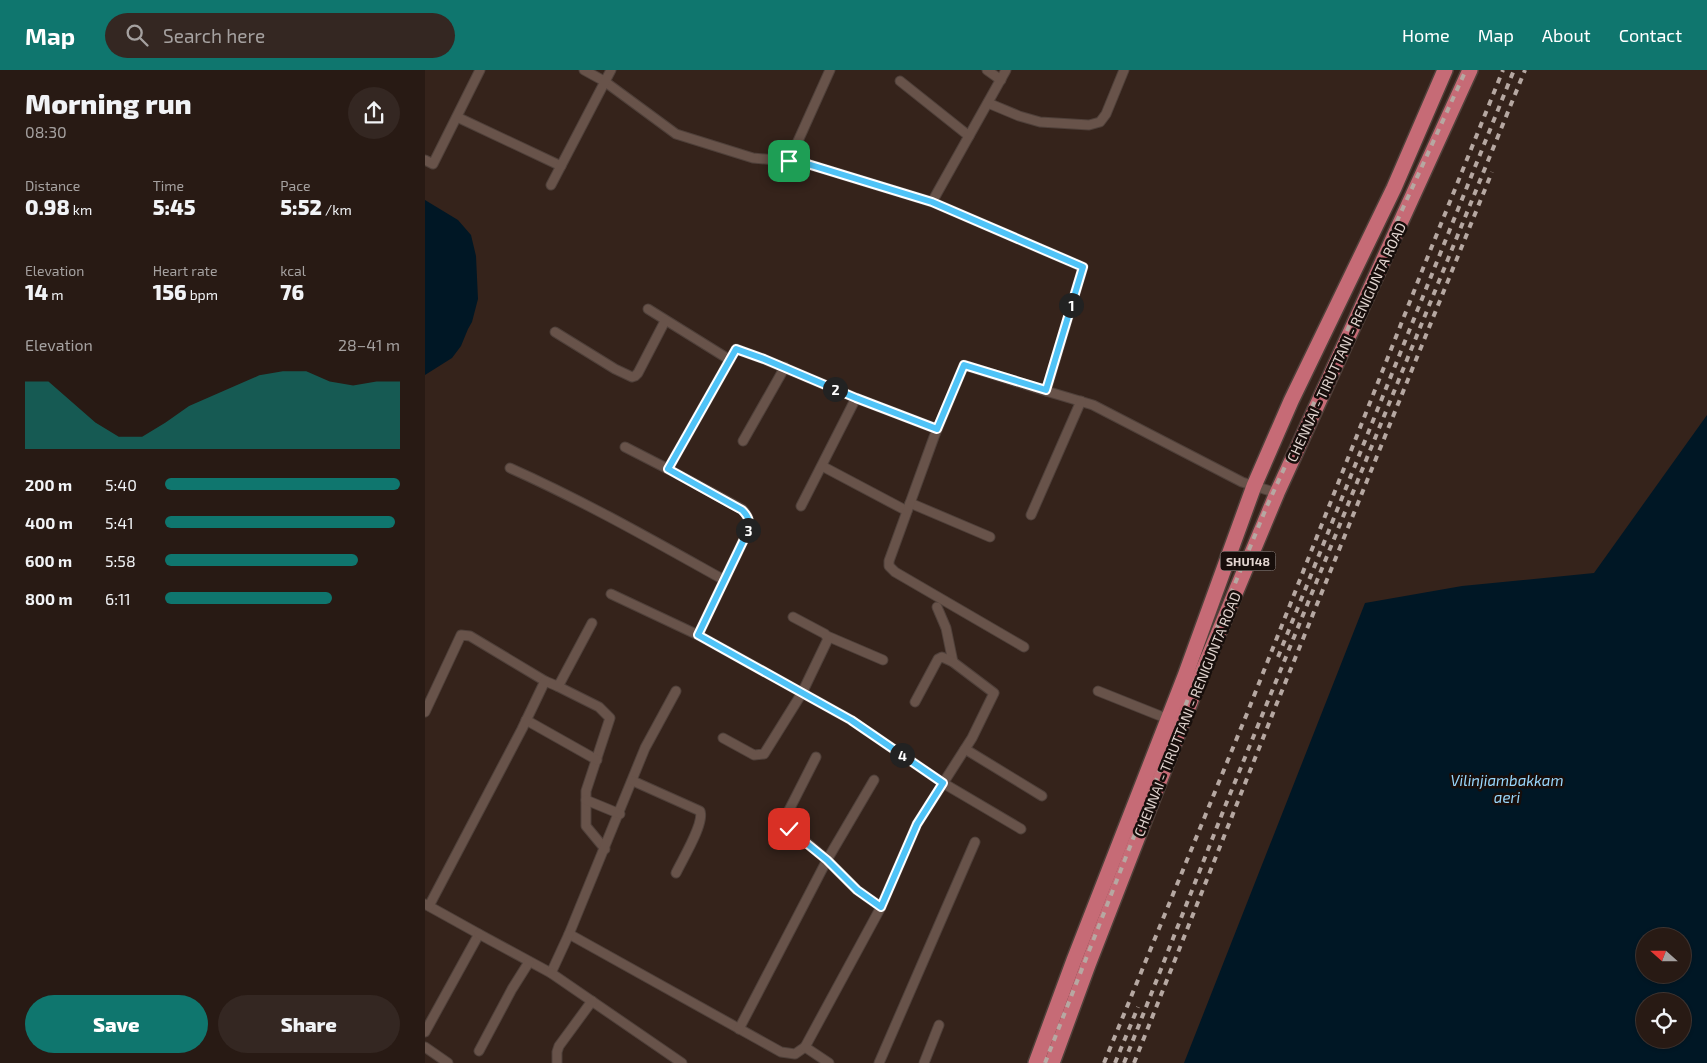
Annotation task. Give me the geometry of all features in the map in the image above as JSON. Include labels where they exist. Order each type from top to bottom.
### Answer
[{"type":"highway","name":"CHENNAI - TIRUTTANI - RENIGUNTA ROAD","points":[[1036,1063],[1168,719],[1254,486],[1291,401],[1394,188],[1445,70]]},
{"type":"highway","name":"CHENNAI - TIRUTTANI - RENIGUNTA ROAD","points":[[1052,1063],[1195,690],[1277,494],[1470,70]]},
{"type":"street","points":[[425,160],[433,164],[481,70]]},
{"type":"street","points":[[584,70],[604,81],[676,134],[753,158],[801,162],[932,202],[1083,267],[1046,390]]},
{"type":"street","points":[[551,185],[611,70]]},
{"type":"street","points":[[789,161],[830,70]]},
{"type":"street","points":[[987,70],[1001,80]]},
{"type":"street","points":[[932,202],[1006,70]]},
{"type":"street","points":[[988,103],[1019,116],[1040,122],[1089,125],[1101,122],[1107,114],[1124,70]]},
{"type":"street","points":[[900,81],[969,136]]},
{"type":"street","points":[[457,117],[561,166]]},
{"type":"street","points":[[648,309],[730,360]]},
{"type":"street","points":[[555,332],[615,369],[632,377],[638,373],[665,321]]},
{"type":"street","points":[[668,469],[736,349],[937,429]]},
{"type":"street","points":[[1024,647],[891,569],[889,561],[937,429],[964,365],[1093,404],[1218,469],[1254,486],[1277,494]]},
{"type":"street","points":[[743,441],[785,367]]},
{"type":"street","points":[[801,506],[856,398]]},
{"type":"street","points":[[1031,515],[1081,401]]},
{"type":"street","points":[[625,447],[742,510],[749,516],[750,523],[747,533],[698,635]]},
{"type":"street","points":[[822,466],[908,507],[990,536]]},
{"type":"street","points":[[510,468],[606,516],[724,580]]},
{"type":"street","points":[[611,594],[698,635],[851,720],[943,783],[1021,829]]},
{"type":"street","points":[[937,607],[946,628],[953,662]]},
{"type":"street","points":[[793,617],[827,636],[883,660]]},
{"type":"street","points":[[557,686],[592,623]]},
{"type":"street","points":[[425,712],[461,634],[470,636],[545,681],[599,707],[610,718],[586,791],[587,826],[605,849]]},
{"type":"street","points":[[723,738],[754,755],[764,754],[802,693],[828,643],[827,636]]},
{"type":"street","points":[[569,934],[781,1052],[795,1054],[805,1047],[881,907],[917,824],[965,749],[994,693],[944,657],[938,659],[915,702]]},
{"type":"street","points":[[545,681],[427,905],[551,973],[682,1063]]},
{"type":"street","points":[[1098,690],[1168,719]]},
{"type":"street","points":[[551,973],[620,814],[645,748],[676,691]]},
{"type":"street","points":[[526,720],[597,760]]},
{"type":"street","points":[[965,749],[1043,796]]},
{"type":"street","points":[[816,757],[785,819],[789,829],[827,860],[857,890],[881,907]]},
{"type":"street","points":[[739,1029],[827,860],[874,780]]},
{"type":"street","points":[[633,781],[696,808],[701,814],[700,824],[676,873]]},
{"type":"street","points":[[586,800],[620,814]]},
{"type":"street","points":[[879,1063],[975,842]]},
{"type":"street","points":[[425,1032],[479,934]]},
{"type":"street","points":[[479,1051],[512,989],[529,962]]},
{"type":"street","points":[[557,1063],[559,1046],[591,1001]]},
{"type":"street","points":[[924,1063],[939,1025]]},
{"type":"street","points":[[425,1047],[448,1063]]},
{"type":"street","points":[[805,1047],[829,1063]]},
{"type":"water","points":[[425,200],[458,220],[471,235],[476,256],[478,299],[472,322],[461,346],[452,358],[425,375]]},
{"type":"water","name":"Vilinjiambakkam aeri","points":[[1707,415],[1707,1063],[1184,1063],[1365,603],[1462,586],[1594,573]]},
{"type":"railway","points":[[1045,1063],[1199,671],[1267,506],[1466,70]]},
{"type":"railway","points":[[1104,1063],[1248,711],[1503,70]]},
{"type":"railway","points":[[1278,657],[1514,70]]},
{"type":"railway","points":[[1124,1063],[1226,804],[1525,70]]},
{"type":"railway","points":[[1134,1063],[1275,708],[1492,172]]},
{"type":"railway","points":[[1115,1063],[1138,1007]]},
{"type":"route","points":[[789,161],[801,162],[932,202],[1083,267],[1046,390],[964,365],[937,429],[736,349],[668,469],[742,510],[749,516],[750,523],[747,533],[698,635],[851,720],[943,783],[917,824],[881,907],[857,890],[827,860],[789,829]]}]
